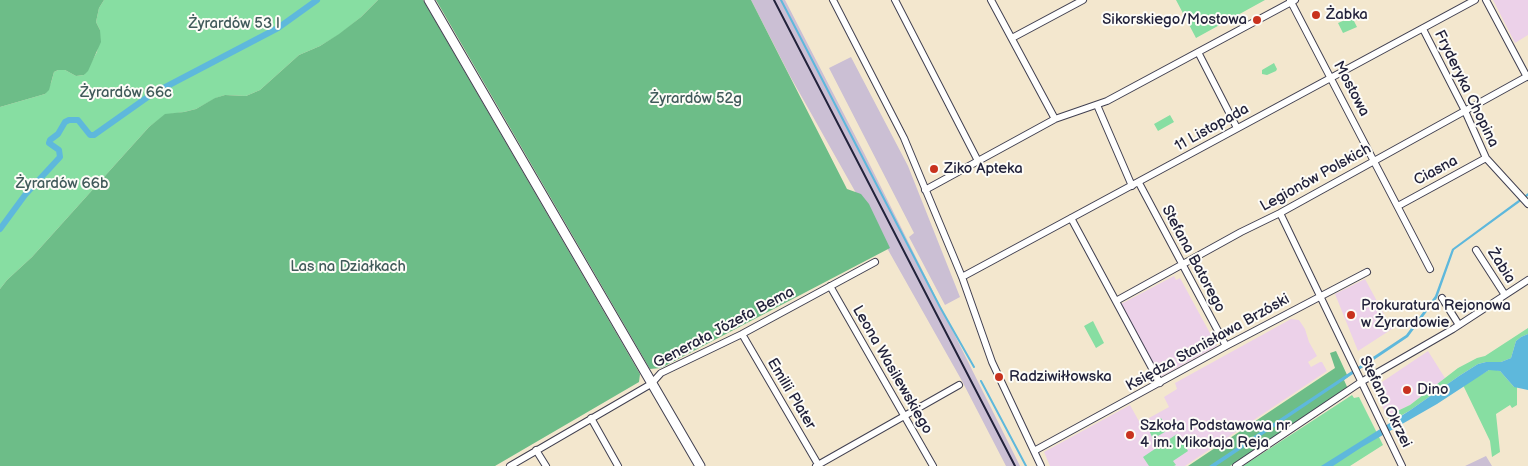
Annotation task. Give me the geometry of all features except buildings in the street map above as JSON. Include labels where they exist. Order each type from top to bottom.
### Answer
[{"type":"main road","points":[[429,0],[700,466]]},
{"type":"street","points":[[833,0],[904,138],[962,277],[992,362],[1041,466]]},
{"type":"street","points":[[895,0],[978,161]]},
{"type":"street","points":[[991,0],[1055,120]]},
{"type":"street","points":[[1012,38],[1083,0]]},
{"type":"street","name":"11 Listopada","points":[[962,277],[1475,0]]},
{"type":"street","points":[[1486,0],[1528,77]]},
{"type":"street","points":[[925,190],[1055,120],[1097,105],[1292,1]]},
{"type":"street","name":"Mostowa","points":[[1292,1],[1430,269]]},
{"type":"street","name":"Fryderyka Chopina","points":[[1423,29],[1465,111],[1486,158],[1528,204]]},
{"type":"street","points":[[1198,52],[1237,128]]},
{"type":"street","name":"Legionów Polskich","points":[[1116,301],[1528,77]]},
{"type":"street","name":"Stefana Batorego","points":[[1097,105],[1136,184],[1226,346]]},
{"type":"street","name":"Ciasna","points":[[1398,206],[1486,158]]},
{"type":"street","name":"Stefana Okrzei","points":[[1280,213],[1402,466]]},
{"type":"street","points":[[1071,218],[1160,383]]},
{"type":"street","name":"Żabia","points":[[1476,250],[1505,295]]},
{"type":"street","name":"Generała Józefa Bema","points":[[510,466],[651,384],[662,373],[742,334],[875,262]]},
{"type":"street","name":"Księdza Stanisława Brzóski","points":[[1034,451],[1226,346],[1367,272]]},
{"type":"street","points":[[1236,466],[1360,379],[1459,325],[1528,280]]},
{"type":"street","name":"Leona Wasilewskiego","points":[[830,286],[932,466]]},
{"type":"street","points":[[1442,298],[1459,325]]},
{"type":"street","name":"Emilii Plater","points":[[742,334],[818,466]]},
{"type":"street","points":[[818,466],[959,385]]},
{"type":"street","points":[[592,418],[618,466]]},
{"type":"street","points":[[536,450],[546,466]]},
{"type":"shaded area","points":[[751,0],[785,0],[864,153],[1020,466],[1006,466],[962,381],[790,76]]},
{"type":"shaded area","points":[[1493,0],[1528,0],[1528,35],[1515,43]]},
{"type":"shaded area","points":[[851,57],[908,166],[960,297],[945,305],[909,237],[914,233],[829,68]]},
{"type":"shaded area","points":[[1174,276],[1176,280],[1180,278],[1217,346],[1160,377],[1121,304]]},
{"type":"shaded area","points":[[1365,279],[1392,329],[1358,351],[1335,294]]},
{"type":"shaded area","points":[[1291,319],[1299,320],[1317,356],[1308,362],[1311,367],[1322,362],[1327,371],[1185,466],[1050,466],[1044,452],[1130,405],[1140,423],[1169,407],[1164,397],[1177,389],[1175,383]]},
{"type":"shaded area","points":[[1428,351],[1445,378],[1410,405],[1387,416],[1373,388]]},
{"type":"shaded area","points":[[1486,456],[1492,466],[1465,466]]},
{"type":"green space","points":[[0,0],[104,0],[99,8],[96,22],[100,30],[101,42],[88,71],[84,75],[76,76],[65,70],[58,70],[54,72],[49,90],[45,94],[0,107]]},
{"type":"green space","points":[[104,0],[378,0],[340,34],[320,46],[299,55],[260,90],[246,96],[225,95],[196,109],[165,115],[149,127],[32,257],[0,289],[0,107],[45,94],[54,72],[58,70],[65,70],[76,76],[84,75],[97,52],[100,30],[96,22],[99,8]]},
{"type":"green space","name":"Las na Działkach","points":[[378,0],[423,0],[640,374],[639,382],[495,466],[0,466],[0,289],[7,280],[32,257],[149,127],[165,114],[196,109],[215,98],[225,95],[246,96],[260,90],[299,55],[320,46],[339,34],[361,17]]},
{"type":"green space","name":"Żyrardów 52g","points":[[436,0],[751,0],[847,189],[861,194],[869,204],[890,248],[661,368],[650,369]]},
{"type":"green space","points":[[1176,0],[1265,0],[1196,38]]},
{"type":"green space","points":[[1352,17],[1357,27],[1343,33],[1338,23]]},
{"type":"green space","points":[[1274,63],[1276,71],[1267,75],[1262,74],[1262,70]]},
{"type":"green space","points":[[1170,115],[1174,122],[1158,131],[1154,124]]},
{"type":"green space","points":[[1093,321],[1104,343],[1096,348],[1084,326]]},
{"type":"green space","points":[[1528,328],[1528,334],[1516,341],[1511,358],[1501,362],[1478,364],[1390,422],[1387,416],[1410,405],[1458,368],[1485,356]]},
{"type":"green space","points":[[1336,351],[1348,377],[1344,380],[1348,389],[1230,466],[1188,466],[1335,368],[1330,353]]},
{"type":"green space","points":[[1493,369],[1500,371],[1514,387],[1517,387],[1517,405],[1512,408],[1510,405],[1496,414],[1500,452],[1492,457],[1490,441],[1463,385]]},
{"type":"green space","points":[[1352,395],[1354,398],[1359,397],[1383,445],[1350,466],[1243,466]]},
{"type":"green space","points":[[1161,418],[1168,430],[1153,439],[1147,426]]},
{"type":"green space","points":[[1177,434],[1188,451],[1173,461],[1176,465],[1149,466],[1143,457]]},
{"type":"water","points":[[1528,193],[1528,196],[1454,250],[1437,298],[1408,337],[1216,466],[1209,466],[1406,335],[1435,296],[1452,249]]},
{"type":"water","points":[[1528,334],[1528,390],[1514,387],[1500,371],[1489,370],[1437,404],[1333,466],[1321,466],[1409,411],[1478,364],[1501,362],[1511,358],[1516,341]]},
{"type":"waterway","points":[[0,229],[25,195],[60,157],[59,150],[49,143],[58,134],[65,122],[78,120],[90,135],[94,135],[152,94],[278,28],[317,0]]},
{"type":"waterway","points":[[781,0],[940,307],[974,367]]},
{"type":"waterway","points":[[981,381],[1026,466]]},
{"type":"railway","points":[[774,0],[1015,466]]},
{"type":"place","name":"Żabka","points":[[1316,15]]},
{"type":"place","name":"Sikorskiego/Mostowa","points":[[1257,20]]},
{"type":"place","name":"Ziko Apteka","points":[[934,169]]},
{"type":"place","name":"Prokuratura Rejonowa w Żyrardowie","points":[[1351,315]]},
{"type":"place","name":"Radziwiłłowska","points":[[999,377]]},
{"type":"place","name":"Dino","points":[[1407,390]]},
{"type":"place","name":"Szkoła Podstawowa nr 4 im. Mikołaja Reja","points":[[1130,435]]},
{"type":"park label","name":"Żyrardów 53 l","points":[[234,24]]},
{"type":"park label","name":"Żyrardów 66c","points":[[126,93]]},
{"type":"park label","name":"Żyrardów 66b","points":[[62,184]]}]
